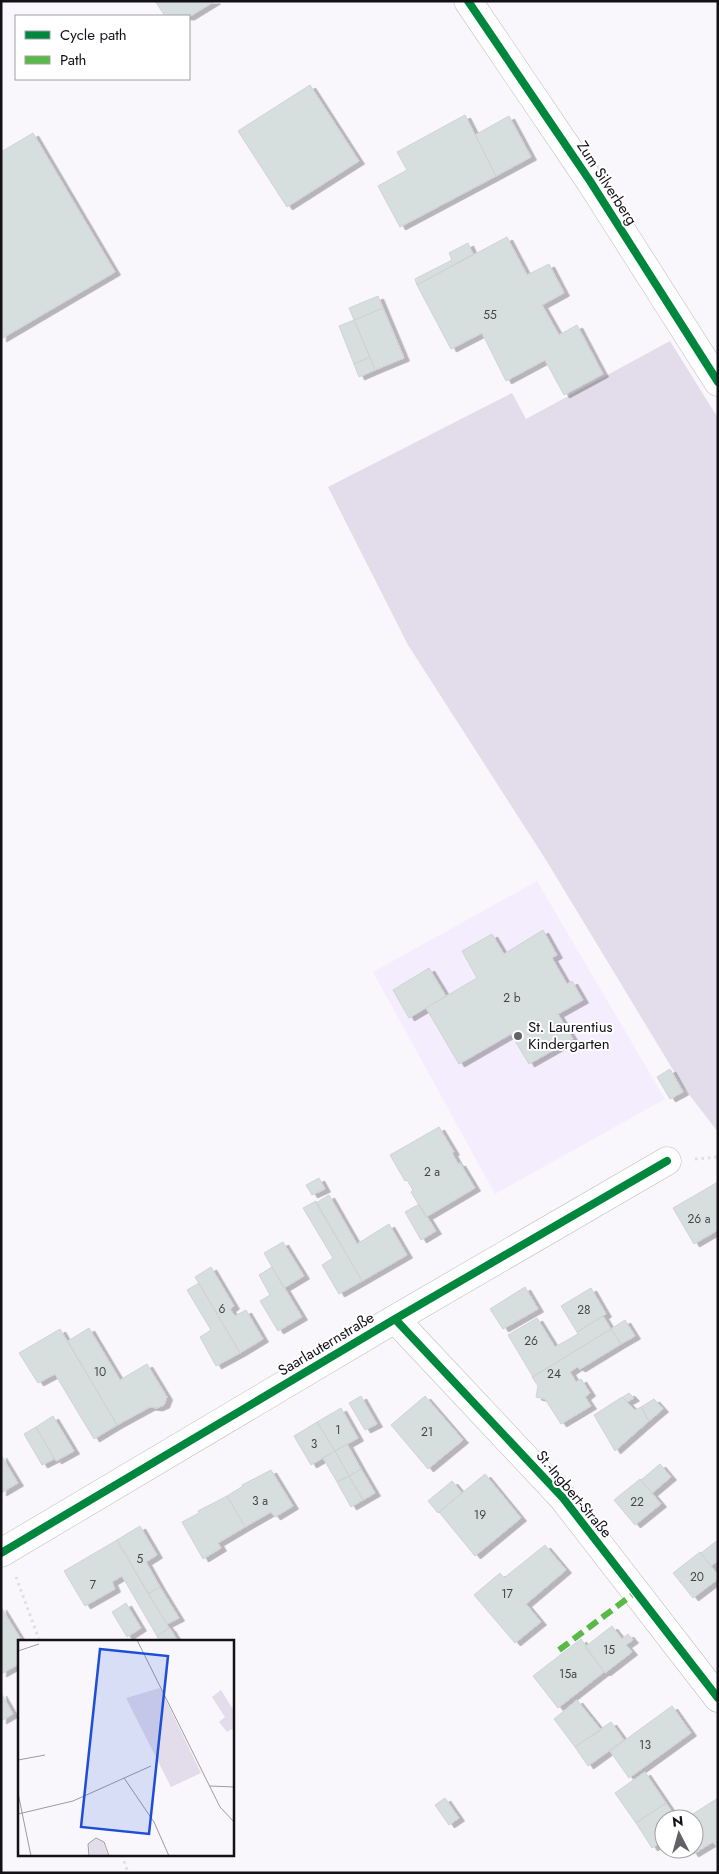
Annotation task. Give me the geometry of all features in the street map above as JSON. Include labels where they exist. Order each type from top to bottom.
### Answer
[{"type":"street","name":"Zum Silverberg","points":[[468,1],[590,182],[718,382]]},
{"type":"street","name":"Saarlauternstraße","points":[[4,1552],[395,1319],[667,1161]]},
{"type":"street","name":"St.-Ingbert-Straße","points":[[395,1319],[563,1498],[718,1698]]},
{"type":"path","points":[[4,1552],[39,1640]]},
{"type":"path","points":[[122,1856],[128,1873]]},
{"type":"shaded area","points":[[670,341],[718,418],[718,1132],[684,1088],[546,860],[408,645],[328,487],[512,393],[526,419]]},
{"type":"shaded area","name":"St. Laurentius Kindergarten","points":[[537,881],[665,1099],[495,1194],[373,972]]},
{"type":"building","points":[[155,1],[215,1],[190,16],[164,15]]},
{"type":"building","points":[[310,85],[359,161],[287,207],[238,131]]},
{"type":"building","points":[[465,115],[496,176],[400,227],[378,186],[407,170],[397,152]]},
{"type":"building","points":[[509,116],[531,157],[496,176],[475,135]]},
{"type":"building","points":[[33,133],[115,272],[1,339],[1,152]]},
{"type":"building","points":[[507,237],[527,275],[549,264],[564,293],[542,305],[559,335],[577,325],[603,374],[564,395],[545,360],[506,381],[482,333],[451,349],[417,285]]},
{"type":"building","points":[[468,243],[473,254],[417,285],[415,279],[452,260],[449,253]]},
{"type":"building","points":[[378,296],[383,308],[354,320],[349,308]]},
{"type":"building","points":[[383,308],[404,358],[375,370],[354,320]]},
{"type":"building","points":[[354,320],[370,357],[354,364],[339,326]]},
{"type":"building","points":[[370,357],[375,370],[359,377],[354,364]]},
{"type":"building","points":[[543,930],[557,955],[552,958],[567,984],[572,981],[583,1000],[558,1014],[573,1039],[529,1064],[511,1034],[459,1064],[426,1008],[477,978],[462,951],[492,934],[504,954]]},
{"type":"building","points":[[429,968],[446,996],[409,1018],[393,990]]},
{"type":"building","points":[[670,1069],[683,1092],[670,1099],[657,1077]]},
{"type":"building","points":[[439,1127],[454,1152],[452,1153],[458,1164],[460,1163],[475,1188],[426,1217],[411,1192],[413,1190],[407,1180],[405,1181],[390,1155]]},
{"type":"building","points":[[319,1178],[325,1189],[312,1195],[306,1185]]},
{"type":"building","points":[[718,1182],[718,1230],[694,1244],[673,1208]]},
{"type":"building","points":[[329,1195],[357,1244],[389,1224],[407,1255],[362,1281],[316,1203]]},
{"type":"building","points":[[316,1201],[362,1281],[339,1294],[322,1265],[333,1258],[303,1208]]},
{"type":"building","points":[[419,1204],[436,1231],[421,1240],[405,1212]]},
{"type":"building","points":[[283,1242],[304,1276],[284,1288],[264,1253]]},
{"type":"building","points":[[211,1267],[234,1306],[230,1309],[235,1316],[246,1310],[263,1339],[240,1353],[195,1277]]},
{"type":"building","points":[[272,1267],[302,1317],[278,1331],[260,1301],[270,1295],[259,1275]]},
{"type":"building","points":[[199,1283],[240,1353],[216,1366],[200,1337],[211,1330],[187,1290]]},
{"type":"building","points":[[525,1287],[538,1309],[503,1329],[490,1309]]},
{"type":"building","points":[[591,1288],[606,1314],[577,1332],[561,1306]]},
{"type":"building","points":[[603,1316],[611,1329],[533,1377],[508,1335],[537,1318],[555,1347],[578,1334],[577,1332]]},
{"type":"building","points":[[625,1320],[635,1336],[621,1344],[611,1329]]},
{"type":"building","points":[[89,1328],[120,1380],[147,1364],[167,1397],[164,1405],[157,1408],[150,1407],[117,1425],[68,1341]]},
{"type":"building","points":[[60,1329],[117,1425],[94,1439],[55,1374],[38,1383],[19,1353]]},
{"type":"building","points":[[611,1329],[621,1344],[580,1369],[577,1367],[570,1372],[576,1382],[581,1379],[590,1393],[585,1397],[591,1406],[561,1424],[545,1399],[536,1397],[538,1386],[532,1377]]},
{"type":"building","points":[[629,1393],[634,1398],[627,1402],[623,1397]]},
{"type":"building","points":[[361,1396],[377,1424],[365,1430],[349,1403]]},
{"type":"building","points":[[425,1396],[463,1440],[428,1469],[391,1425]]},
{"type":"building","points":[[622,1397],[635,1410],[641,1407],[649,1421],[615,1451],[594,1415]]},
{"type":"building","points":[[654,1399],[663,1409],[649,1421],[641,1407]]},
{"type":"building","points":[[341,1408],[358,1438],[335,1451],[317,1422]]},
{"type":"building","points":[[53,1416],[74,1451],[56,1461],[36,1427]]},
{"type":"building","points":[[317,1422],[335,1451],[311,1465],[294,1436]]},
{"type":"building","points":[[36,1427],[54,1459],[42,1465],[24,1434]]},
{"type":"building","points":[[347,1444],[361,1469],[349,1476],[335,1451]]},
{"type":"building","points":[[335,1451],[349,1476],[337,1482],[323,1458]]},
{"type":"building","points":[[1,1455],[18,1483],[1,1493]]},
{"type":"building","points":[[660,1464],[671,1477],[652,1493],[641,1480]]},
{"type":"building","points":[[361,1469],[375,1493],[363,1500],[349,1476]]},
{"type":"building","points":[[271,1470],[293,1506],[275,1517],[271,1512],[245,1527],[227,1496],[242,1485]]},
{"type":"building","points":[[485,1474],[521,1518],[475,1556],[439,1512]]},
{"type":"building","points":[[349,1476],[363,1500],[351,1507],[337,1482]]},
{"type":"building","points":[[640,1479],[661,1504],[635,1525],[614,1500]]},
{"type":"building","points":[[452,1481],[462,1493],[438,1513],[428,1501]]},
{"type":"building","points":[[227,1496],[245,1527],[218,1543],[221,1548],[203,1559],[182,1522],[199,1513],[198,1511]]},
{"type":"building","points":[[140,1526],[157,1555],[146,1562],[160,1587],[148,1594],[117,1540]]},
{"type":"building","points":[[117,1540],[169,1628],[157,1636],[122,1576],[112,1582],[115,1589],[85,1606],[64,1571]]},
{"type":"building","points":[[718,1540],[718,1561],[711,1566],[701,1553]]},
{"type":"building","points":[[545,1545],[566,1570],[526,1604],[541,1622],[515,1643],[474,1595],[500,1573],[504,1578]]},
{"type":"building","points":[[700,1552],[718,1575],[718,1579],[693,1598],[673,1573]]},
{"type":"building","points":[[160,1587],[179,1618],[167,1624],[148,1594]]},
{"type":"building","points":[[126,1603],[141,1628],[127,1637],[112,1612]]},
{"type":"building","points":[[1,1607],[20,1638],[16,1640],[18,1644],[18,1665],[1,1674]]},
{"type":"building","points":[[612,1626],[622,1639],[628,1634],[633,1640],[626,1645],[632,1652],[605,1673],[585,1647]]},
{"type":"building","points":[[170,1628],[177,1640],[159,1640],[157,1636]]},
{"type":"building","points":[[581,1639],[604,1672],[558,1708],[533,1676]]},
{"type":"building","points":[[1,1693],[13,1714],[1,1721]]},
{"type":"building","points":[[577,1700],[601,1730],[575,1747],[554,1719]]},
{"type":"building","points":[[672,1706],[691,1733],[629,1778],[610,1751]]},
{"type":"building","points":[[611,1722],[624,1740],[588,1766],[575,1747]]},
{"type":"building","points":[[645,1772],[666,1803],[654,1809],[654,1811],[636,1823],[615,1793]]},
{"type":"building","points":[[445,1798],[459,1818],[449,1825],[435,1805]]},
{"type":"building","points":[[718,1798],[718,1849],[713,1842],[704,1847],[704,1809],[701,1809]]},
{"type":"building","points":[[666,1803],[670,1809],[657,1809]]},
{"type":"building","points":[[654,1811],[654,1847],[652,1848],[636,1823]]},
{"type":"marked path","points":[[559,1650],[636,1592]]},
{"type":"cycle path","points":[[468,1],[590,181],[718,382]]},
{"type":"cycle path","points":[[1,1553],[395,1319],[667,1161]]},
{"type":"cycle path","points":[[395,1319],[563,1498],[718,1698]]},
{"type":"place","name":"St. Laurentius Kindergarten","points":[[518,1036]]}]
